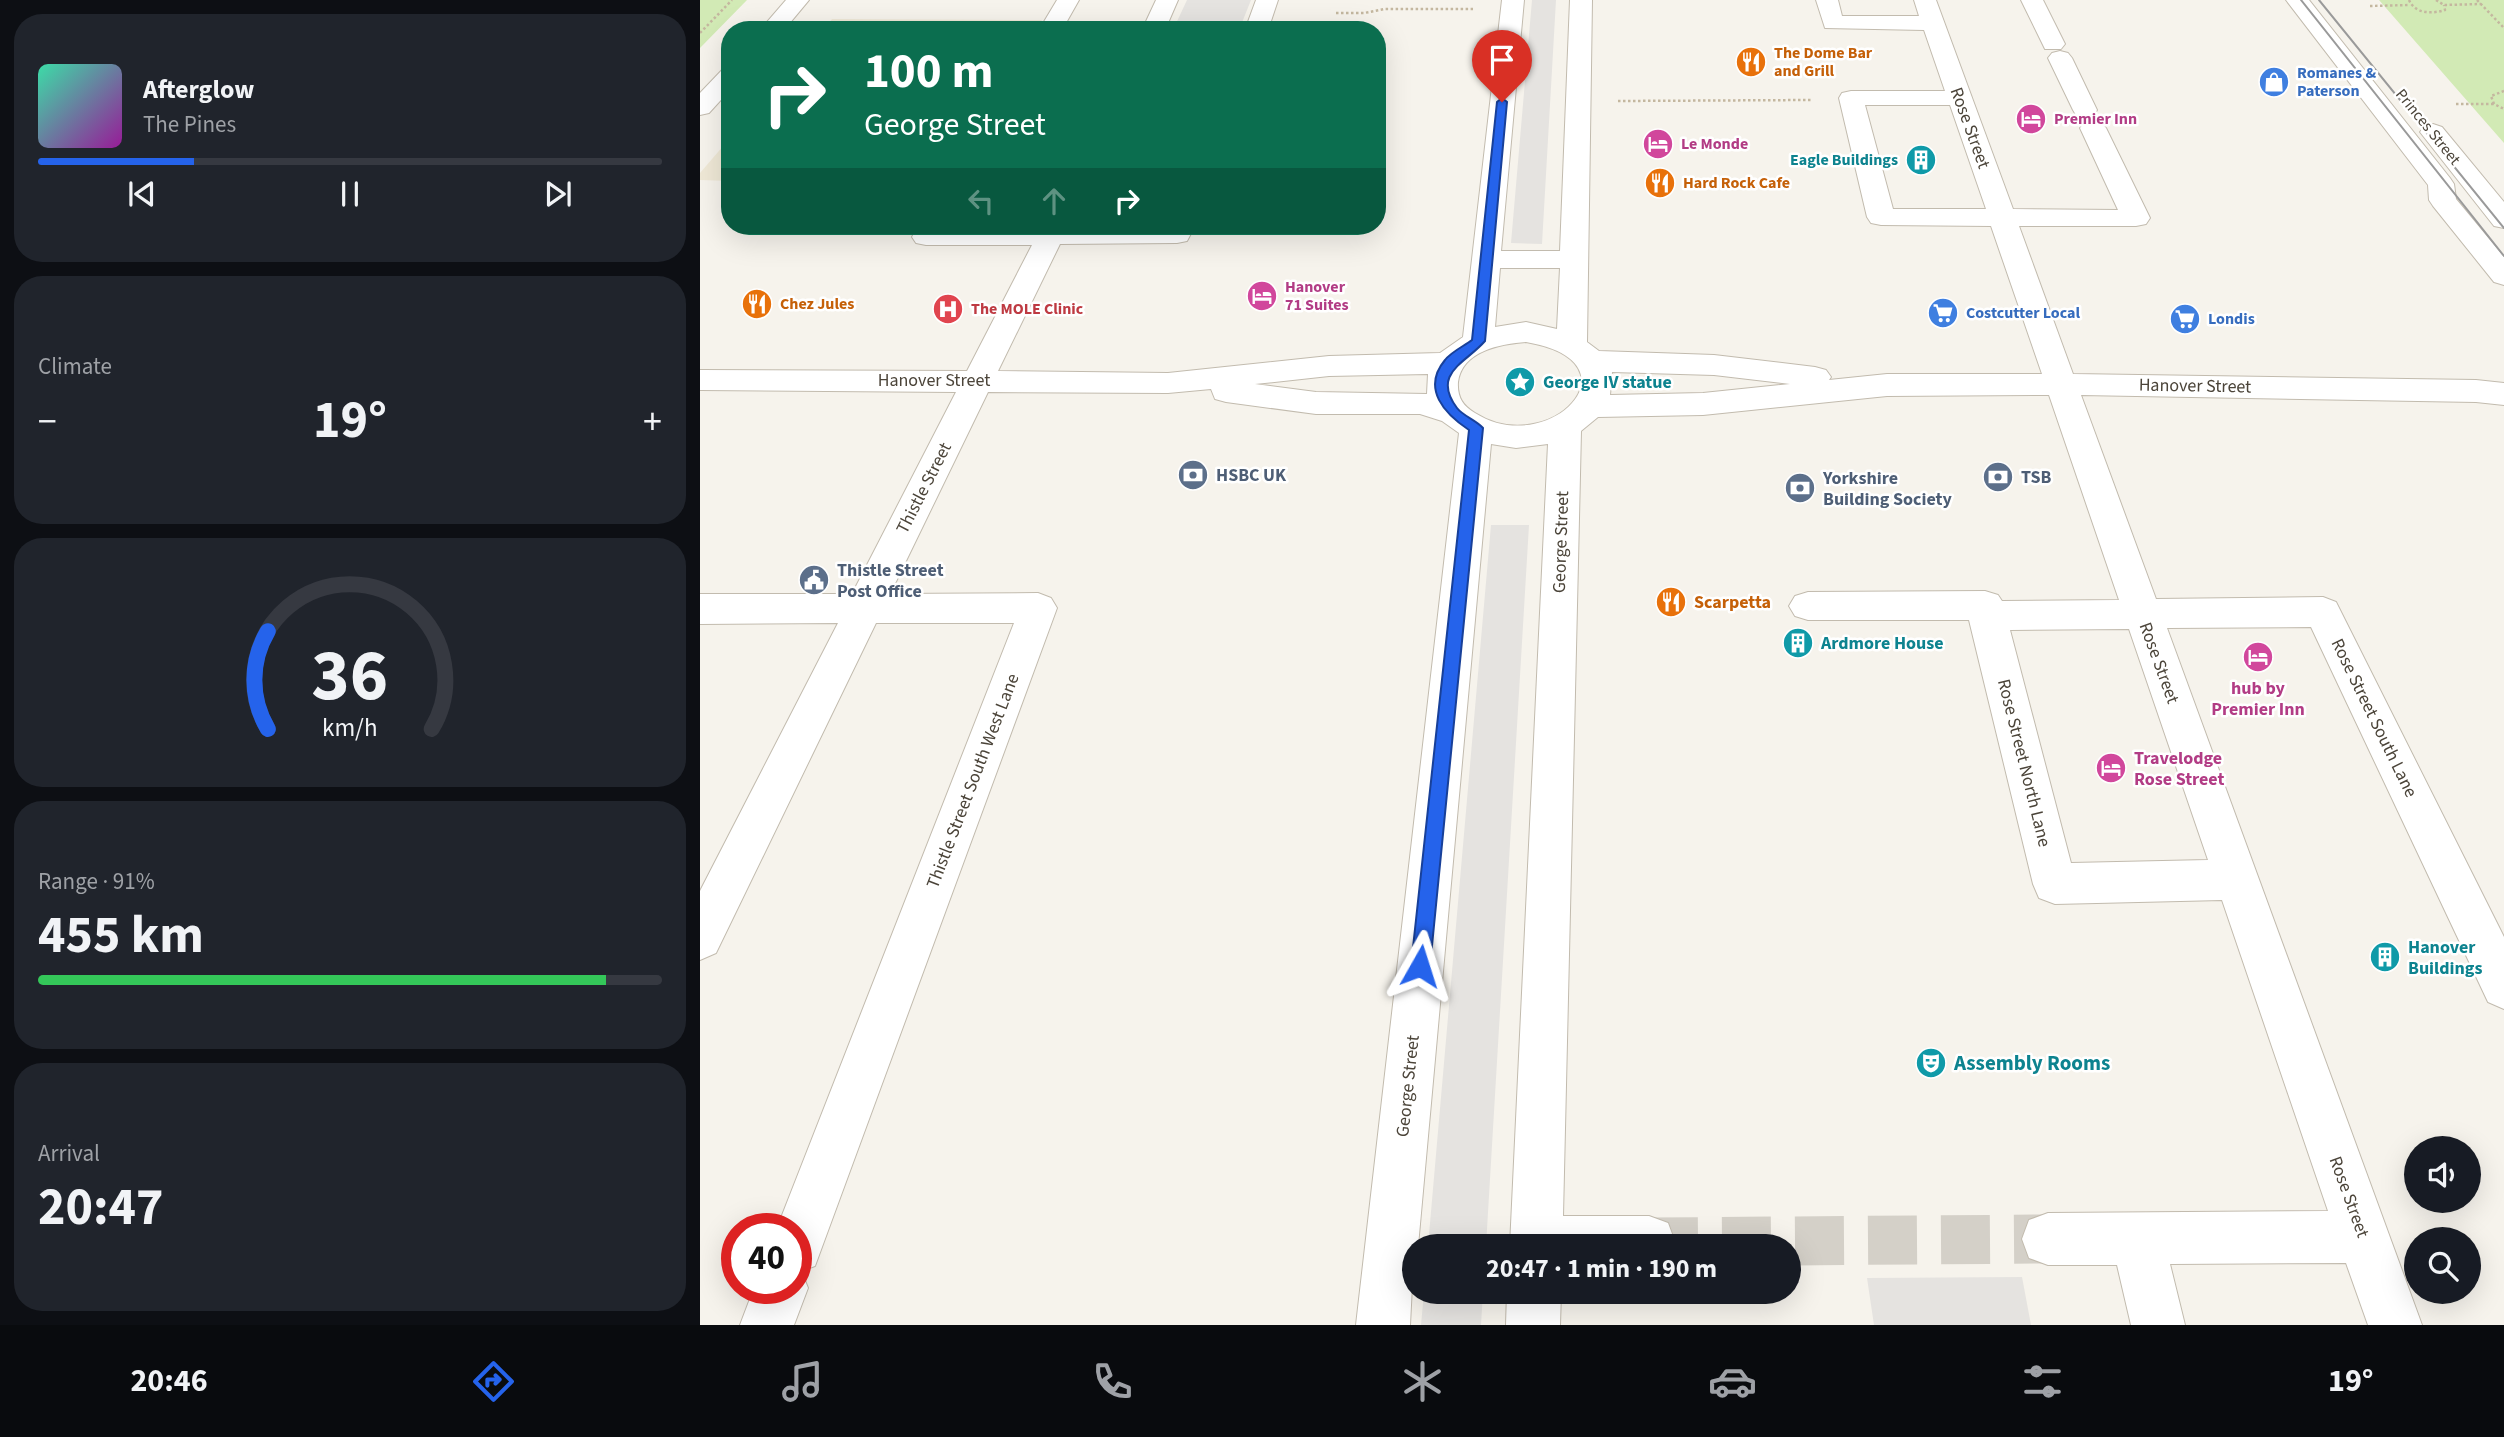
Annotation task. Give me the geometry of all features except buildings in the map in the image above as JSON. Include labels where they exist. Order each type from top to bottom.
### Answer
[{"type":"street","points":[[779,21],[798,0]]},
{"type":"street","points":[[1055,21],[1068,0]]},
{"type":"street","points":[[1157,21],[1167,0]]},
{"type":"street","points":[[1259,21],[1267,0]]},
{"type":"street","name":"George Street","points":[[1536,1234],[1577,416],[1597,381],[1597,371],[1582,352],[1573,260],[1581,0]]},
{"type":"street","points":[[1827,0],[1833,23],[1928,11]]},
{"type":"street","points":[[1959,98],[1852,98],[1881,217],[2136,218],[2032,0]]},
{"type":"street","name":"Princes Street","points":[[2297,0],[2441,184],[2444,200],[2504,276]]},
{"type":"street","points":[[2326,0],[2351,31]]},
{"type":"street","points":[[1478,341],[1513,5]]},
{"type":"street","name":"Rose Street","points":[[1928,11],[2395,1325]]},
{"type":"street","points":[[700,108],[721,85]]},
{"type":"street","name":"Princes Street","points":[[2419,114],[2504,220]]},
{"type":"street","points":[[927,235],[926,237],[962,235]]},
{"type":"street","name":"Thistle Street","points":[[700,938],[1050,235]]},
{"type":"street","points":[[1156,235],[1177,235]]},
{"type":"street","points":[[1485,258],[1573,260]]},
{"type":"street","points":[[1450,363],[1478,341],[1510,333],[1550,335],[1582,352]]},
{"type":"street","name":"Hanover Street","points":[[1582,352],[1887,385]]},
{"type":"street","name":"George Street","points":[[1383,1325],[1464,421],[1442,393],[1444,373],[1450,363]]},
{"type":"street","name":"Hanover Street","points":[[1168,383],[1329,366],[1450,363]]},
{"type":"street","name":"Hanover Street","points":[[700,380],[1168,383],[1315,403],[1421,404],[1464,421]]},
{"type":"street","name":"Hanover Street","points":[[1577,416],[1887,385],[2061,384],[2476,391],[2504,394]]},
{"type":"street","points":[[1464,421],[1521,436],[1552,431],[1577,416]]},
{"type":"street","points":[[1808,606],[1985,605],[1987,616],[2142,613]]},
{"type":"street","points":[[700,608],[864,608]]},
{"type":"street","name":"Thistle Street South West Lane","points":[[809,1213],[1038,608],[864,608]]},
{"type":"street","name":"Rose Street South Lane","points":[[2142,613],[2323,612],[2504,986]]},
{"type":"street","name":"Rose Street North Lane","points":[[1987,616],[2055,884],[2236,879]]},
{"type":"street","points":[[2048,1239],[2363,1237]]},
{"type":"street","points":[[2137,1238],[2158,1325]]},
{"type":"street","points":[[767,1325],[775,1304]]},
{"type":"street","name":"George Street","points":[[1533,1325],[1534,1304]]},
{"type":"path","points":[[700,33],[733,0]]},
{"type":"path","points":[[2409,0],[2410,5]]},
{"type":"path","points":[[2436,0],[2444,5],[2481,4]]},
{"type":"path","points":[[2477,0],[2504,28]]},
{"type":"path","points":[[1336,13],[1513,5]]},
{"type":"path","points":[[2370,6],[2410,5],[2435,13],[2445,10],[2444,5]]},
{"type":"path","points":[[2494,104],[2491,96],[2504,91]]},
{"type":"path","points":[[1578,102],[1852,98]]},
{"type":"path","points":[[2469,104],[2494,104],[2504,109]]},
{"type":"shaded area","points":[[1187,0],[1251,0],[1243,21],[1177,21]]},
{"type":"shaded area","points":[[1532,0],[1556,0],[1542,244],[1511,243]]},
{"type":"shaded area","points":[[832,19],[1042,20],[1041,21],[830,21]]},
{"type":"shaded area","points":[[721,148],[721,181],[700,180],[700,173]]},
{"type":"shaded area","points":[[1491,525],[1529,525],[1487,1234],[1429,1234]]},
{"type":"shaded area","points":[[2022,1277],[2031,1325],[1874,1325],[1867,1278]]},
{"type":"shaded area","points":[[1423,1304],[1482,1304],[1481,1325],[1421,1325]]},
{"type":"green space","points":[[700,0],[747,0],[726,21],[721,21],[721,27],[700,48]]},
{"type":"green space","points":[[2379,0],[2504,0],[2504,143]]},
{"type":"tunnel","points":[[1801,1241],[2048,1239]]},
{"type":"tram line","points":[[2301,0],[2504,256]]},
{"type":"tram line","points":[[2319,0],[2504,228]]},
{"type":"place","name":"The Dome Bar and Grill","points":[[1751,62]]},
{"type":"place","name":"Romanes & Paterson","points":[[2274,82]]},
{"type":"place","name":"Premier Inn","points":[[2031,119]]},
{"type":"place","name":"Le Monde","points":[[1658,144]]},
{"type":"place","name":"Eagle Buildings","points":[[1921,160]]},
{"type":"place","name":"Hard Rock Cafe","points":[[1660,183]]},
{"type":"place","name":"Hanover 71 Suites","points":[[1262,296]]},
{"type":"place","name":"Chez Jules","points":[[757,304]]},
{"type":"place","name":"The MOLE Clinic","points":[[948,309]]},
{"type":"place","name":"Costcutter Local","points":[[1943,313]]},
{"type":"place","name":"Londis","points":[[2185,319]]},
{"type":"place","name":"George IV statue","points":[[1520,382]]},
{"type":"place","name":"HSBC UK","points":[[1193,475]]},
{"type":"place","name":"TSB","points":[[1998,477]]},
{"type":"place","name":"Yorkshire Building Society","points":[[1800,488]]},
{"type":"place","name":"Thistle Street Post Office","points":[[814,580]]},
{"type":"place","name":"Scarpetta","points":[[1671,602]]},
{"type":"place","name":"Ardmore House","points":[[1798,643]]},
{"type":"place","name":"hub by Premier Inn","points":[[2258,657]]},
{"type":"place","name":"Travelodge Rose Street","points":[[2111,768]]},
{"type":"place","name":"Hanover Buildings","points":[[2385,957]]},
{"type":"place","name":"Assembly Rooms","points":[[1931,1063]]},
{"type":"route","points":[[1420,966],[1476,428],[1453,413],[1442,393],[1442,382],[1444,373],[1457,355],[1478,341],[1502,102]]}]
